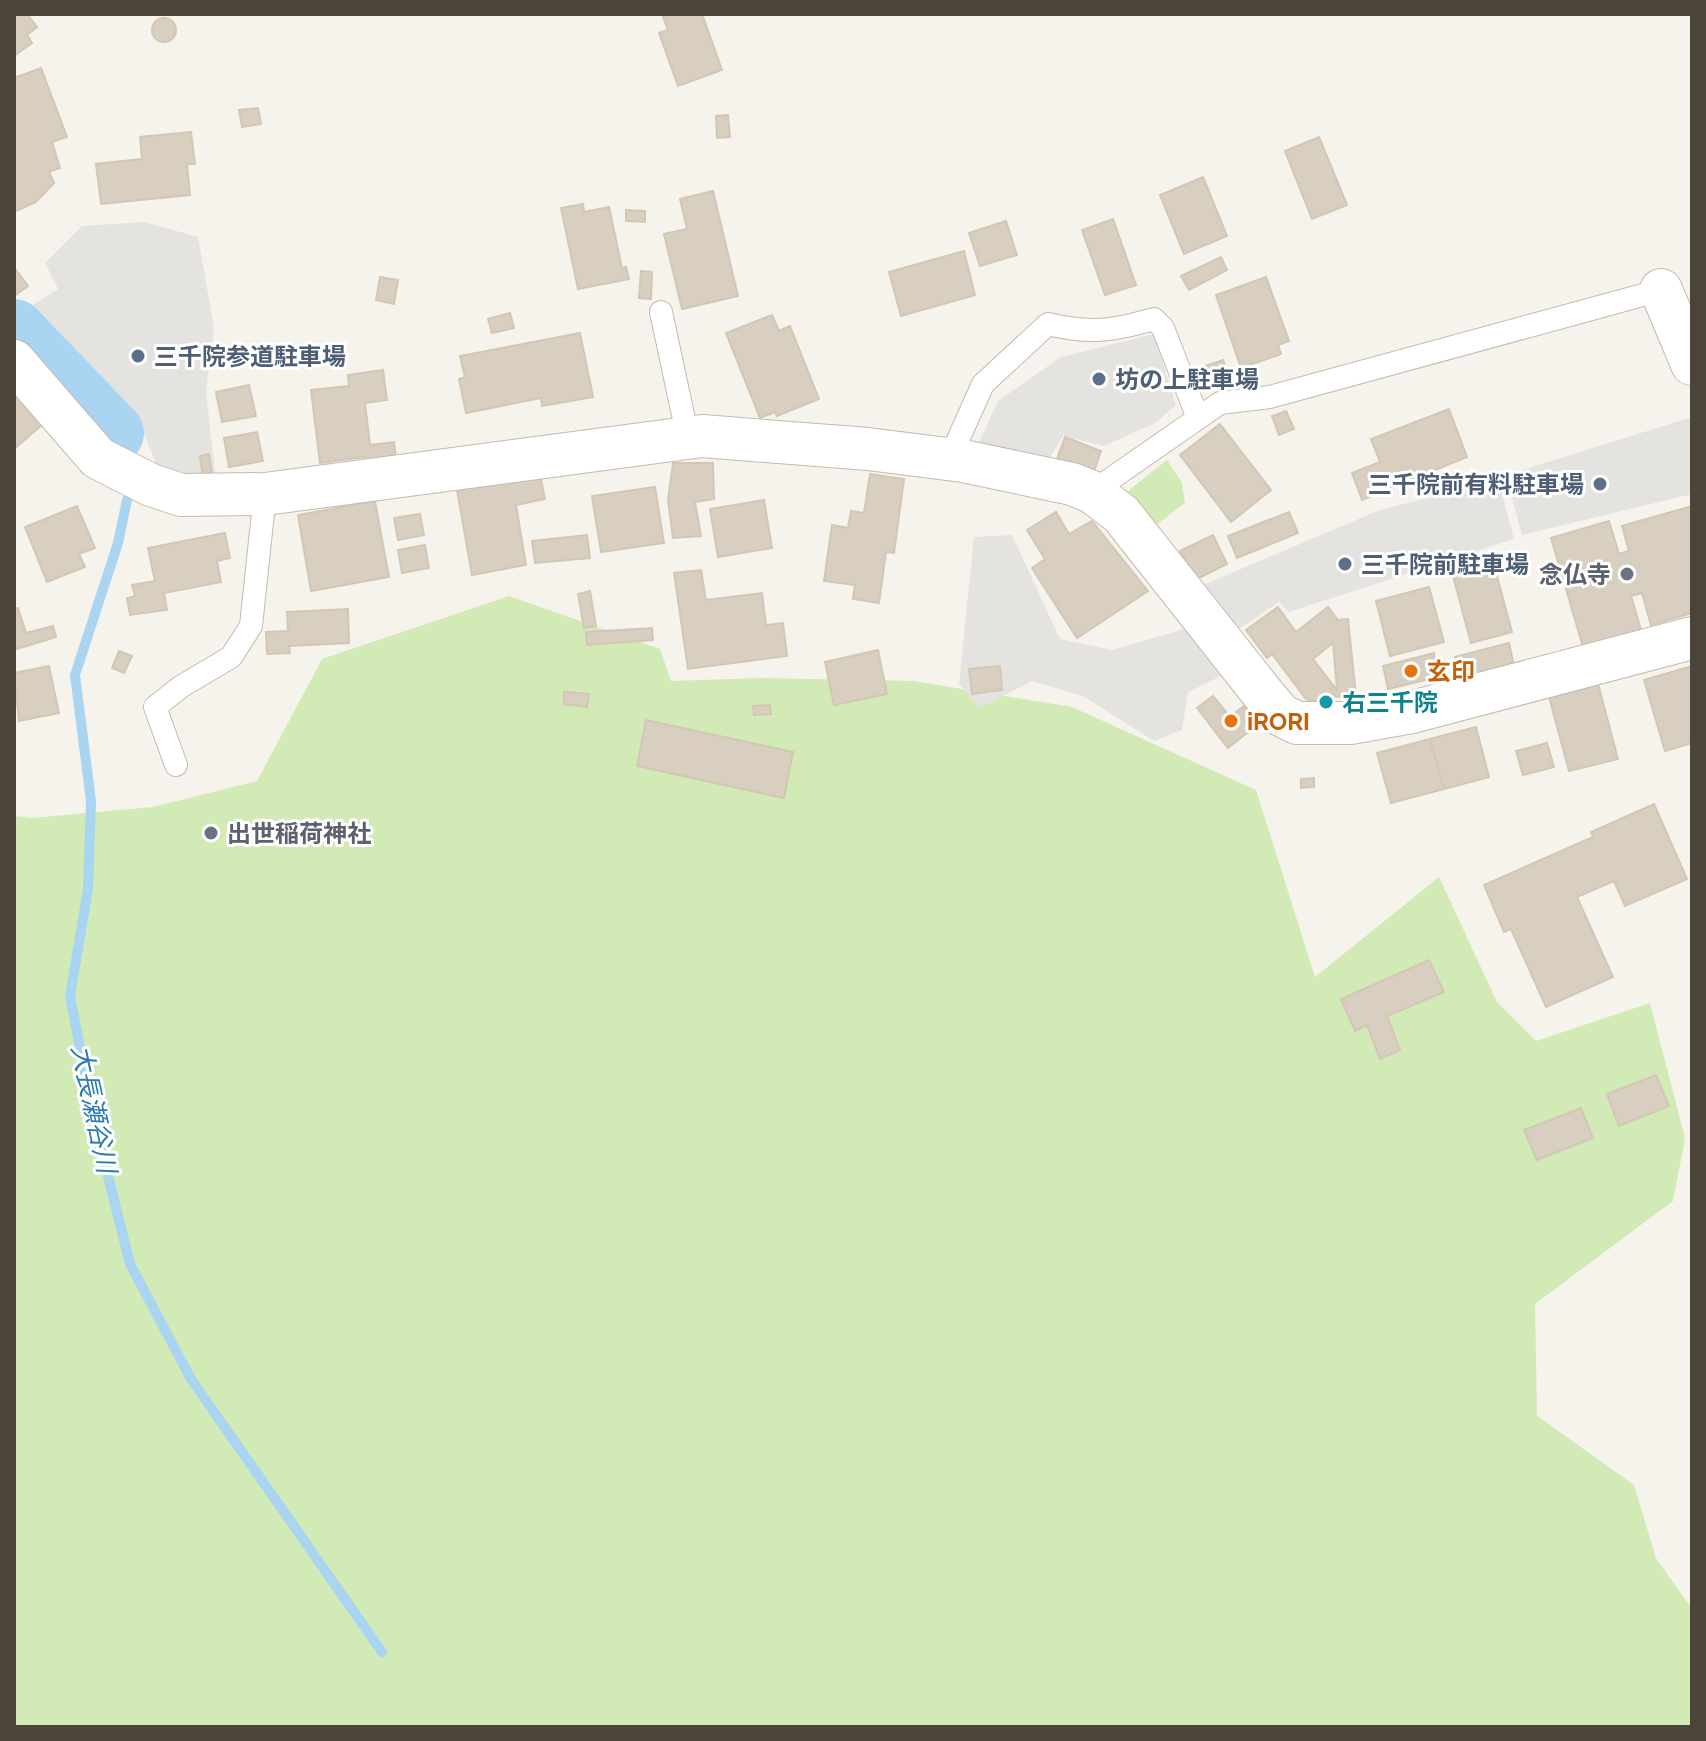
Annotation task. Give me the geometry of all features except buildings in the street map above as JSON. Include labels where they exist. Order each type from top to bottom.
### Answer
[{"type":"street","points":[[1661,290],[1692,364]]},
{"type":"street","points":[[14,361],[98,458],[151,485],[181,495],[265,494],[702,436],[868,449],[949,460],[1072,484],[1092,492],[1121,514],[1281,715],[1297,723],[1350,723],[1412,712],[1692,638]]},
{"type":"lane","points":[[1092,492],[1220,403],[1270,397],[1661,290]]},
{"type":"lane","points":[[661,312],[688,438]]},
{"type":"lane","points":[[949,460],[983,384],[1048,324],[1079,332],[1111,331],[1154,319],[1163,328],[1198,418]]},
{"type":"lane","points":[[176,765],[155,707],[231,657],[251,626],[265,494]]},
{"type":"green space","points":[[1167,460],[1182,483],[1185,503],[1156,525],[1128,491]]},
{"type":"green space","points":[[509,596],[660,649],[671,681],[761,678],[913,681],[1072,707],[1256,790],[1315,977],[1439,877],[1497,1002],[1536,1041],[1650,1003],[1685,1138],[1673,1201],[1535,1304],[1537,1416],[1634,1485],[1656,1558],[1692,1609],[1692,1727],[14,1727],[14,816],[32,818],[153,807],[257,781],[322,659]]},
{"type":"shaded area","name":"三千院参道駐車場","points":[[144,222],[198,237],[214,328],[206,392],[216,480],[157,466],[145,436],[22,312],[58,289],[45,263],[82,226]]},
{"type":"shaded area","name":"坊の上駐車場","points":[[1154,334],[1176,405],[1155,423],[1104,446],[1063,436],[1047,462],[977,447],[998,401],[1061,357]]},
{"type":"shaded area","name":"三千院前有料駐車場","points":[[1692,417],[1692,494],[1522,535],[1506,475]]},
{"type":"shaded area","name":"三千院前駐車場","points":[[1498,480],[1514,539],[1289,612],[1279,602],[1236,631],[1203,585],[1380,510]]},
{"type":"shaded area","points":[[1012,535],[1060,639],[1112,650],[1184,629],[1221,676],[1188,692],[1182,730],[1154,741],[1083,696],[1032,681],[979,708],[959,684],[974,537]]},
{"type":"waterway","name":"大長瀬谷川","points":[[14,330],[113,433]]},
{"type":"waterway","name":"大長瀬谷川","points":[[127,500],[118,543],[75,675],[91,801],[88,889],[70,996],[94,1120],[130,1264],[191,1379],[382,1652]]},
{"type":"place","name":"三千院参道駐車場","points":[[138,356]]},
{"type":"place","name":"坊の上駐車場","points":[[1099,379]]},
{"type":"place","name":"三千院前有料駐車場","points":[[1600,484]]},
{"type":"place","name":"三千院前駐車場","points":[[1345,564]]},
{"type":"place","name":"念仏寺","points":[[1627,574]]},
{"type":"place","name":"玄印","points":[[1411,671]]},
{"type":"place","name":"右三千院","points":[[1326,702]]},
{"type":"place","name":"iRORI","points":[[1231,721]]},
{"type":"place","name":"出世稲荷神社","points":[[211,833]]}]
